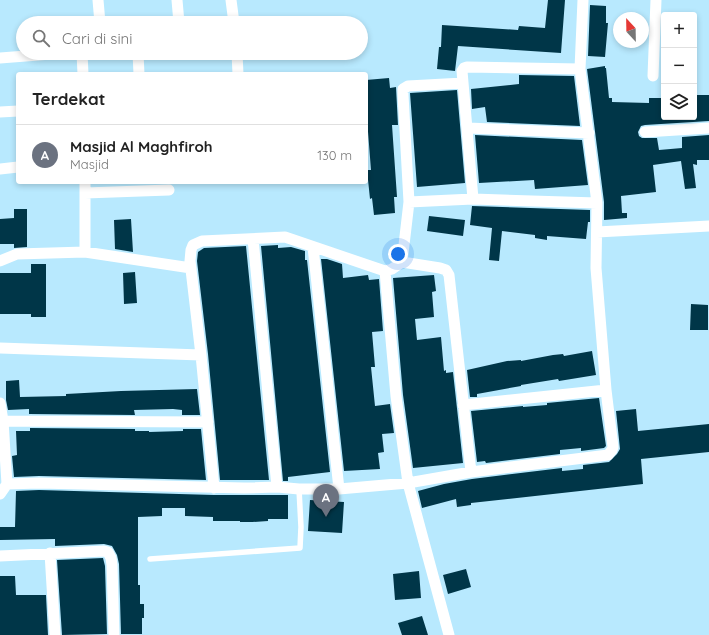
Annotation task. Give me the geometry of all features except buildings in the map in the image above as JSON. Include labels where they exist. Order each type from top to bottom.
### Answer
[{"type":"street","points":[[98,0],[99,16]]},
{"type":"street","points":[[177,0],[178,16]]},
{"type":"street","points":[[231,0],[233,16]]},
{"type":"street","points":[[7,484],[39,483],[214,488],[277,487],[299,489],[339,489],[408,483],[471,472],[608,454],[613,447],[606,390],[596,268],[597,203],[580,69],[583,0]]},
{"type":"street","points":[[653,76],[656,0]]},
{"type":"street","points":[[0,58],[16,57]]},
{"type":"street","points":[[82,60],[83,72]]},
{"type":"street","points":[[138,60],[139,72]]},
{"type":"street","points":[[237,60],[238,72]]},
{"type":"street","points":[[473,199],[462,71],[464,68],[580,69]]},
{"type":"street","points":[[402,262],[409,202],[403,89],[408,86],[463,83]]},
{"type":"street","points":[[0,112],[16,111]]},
{"type":"street","points":[[468,128],[589,133]]},
{"type":"street","points":[[645,132],[709,128]]},
{"type":"street","points":[[0,169],[16,167]]},
{"type":"street","points":[[85,252],[85,198],[169,190]]},
{"type":"street","points":[[409,202],[473,199],[597,203]]},
{"type":"street","points":[[597,232],[709,226]]},
{"type":"street","points":[[214,488],[191,268],[191,250],[193,245],[198,243],[285,237],[385,271],[392,269],[402,262],[440,268],[446,270],[450,275],[471,472]]},
{"type":"street","points":[[253,239],[277,487]]},
{"type":"street","points":[[314,247],[339,489]]},
{"type":"street","points":[[0,261],[17,254],[85,252],[191,268]]},
{"type":"street","points":[[385,271],[396,396],[408,483],[449,635]]},
{"type":"street","points":[[0,348],[201,355]]},
{"type":"street","points":[[463,405],[606,390]]},
{"type":"street","points":[[0,405],[3,421],[7,484],[0,494]]},
{"type":"street","points":[[3,421],[208,422]]},
{"type":"street","points":[[0,556],[104,550],[108,552],[112,564],[114,635]]},
{"type":"street","points":[[50,553],[55,635]]},
{"type":"lane","points":[[150,559],[300,548],[301,527],[299,489]]},
{"type":"place","name":"Masjid Al Maghfiroh","points":[[326,517]]}]
